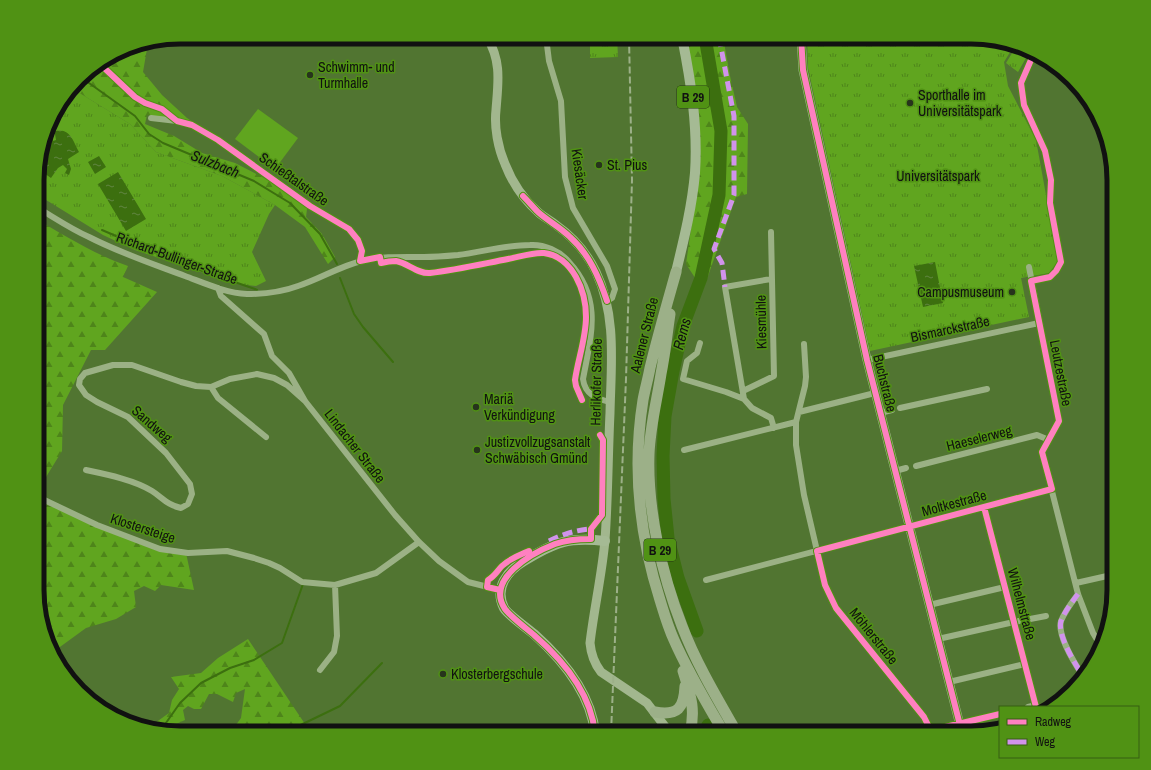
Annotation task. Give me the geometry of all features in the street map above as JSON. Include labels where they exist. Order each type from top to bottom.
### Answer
[{"type":"highway","name":"Aalener Straße","points":[[674,640],[652,576],[646,552],[641,516],[638,470],[639,439],[643,400],[658,334],[676,272]]},
{"type":"highway","name":"B 29","points":[[676,272],[652,424],[649,454],[652,503],[663,567],[682,627],[713,692],[733,726]]},
{"type":"highway","name":"B 29","points":[[674,640],[699,691],[720,726]]},
{"type":"highway","points":[[674,640],[691,698],[693,713],[691,726]]},
{"type":"highway","points":[[655,712],[664,714],[672,713],[679,708],[684,699],[685,677]]},
{"type":"main road","name":"Herlikofer Straße","points":[[490,44],[495,54],[498,72],[496,111],[499,144],[511,179],[538,213],[556,225],[579,246],[589,259],[596,272],[606,301],[611,327],[605,540],[590,651],[601,672],[647,703],[665,726]]},
{"type":"main road","name":"Aalener Straße","points":[[676,272],[690,211],[694,185],[695,158],[693,99],[683,44]]},
{"type":"main road","name":"Buchstraße","points":[[801,44],[803,70],[867,360],[960,726]]},
{"type":"main road","points":[[594,726],[588,704],[563,663],[550,649],[505,609],[501,600],[500,590],[504,579],[511,571],[522,562],[555,544],[581,539],[605,540]]},
{"type":"main road","points":[[578,687],[587,716],[588,726]]},
{"type":"street","name":"Kiesäcker","points":[[547,45],[549,61],[561,101],[565,178],[573,208],[607,266],[615,289],[612,298],[606,301]]},
{"type":"street","name":"Schießtalstraße","points":[[151,118],[192,124],[218,140],[310,206],[349,230],[358,240],[362,251],[360,261]]},
{"type":"street","name":"Richard-Bullinger-Straße","points":[[44,211],[88,237],[130,256],[218,288],[245,294],[269,294],[298,286],[360,261]]},
{"type":"street","name":"Kiesmühle","points":[[743,391],[774,376],[771,232]]},
{"type":"street","points":[[360,261],[380,257],[426,257],[458,254],[531,244],[549,247],[564,257],[578,271],[586,288],[591,309],[592,324],[584,385],[587,391],[597,399],[610,402]]},
{"type":"street","name":"Leutzestraße","points":[[1029,268],[1058,421],[1042,452],[1078,594],[1097,640]]},
{"type":"street","points":[[744,400],[726,287],[772,279]]},
{"type":"street","name":"Lindacher Straße","points":[[218,288],[221,296],[264,334],[272,356],[289,373],[305,401],[395,515],[419,542],[439,561],[468,582],[500,590]]},
{"type":"street","name":"Bismarckstraße","points":[[867,360],[1039,323]]},
{"type":"street","points":[[700,342],[697,353],[687,361],[683,378],[726,392],[744,400],[752,408],[767,415],[773,423],[774,428]]},
{"type":"street","name":"Möhlerstraße","points":[[804,344],[806,378],[796,422],[796,445],[804,496],[825,585],[836,608],[920,712],[928,726]]},
{"type":"street","name":"Sandweg","points":[[86,470],[123,479],[151,490],[172,507],[181,508],[188,504],[192,494],[190,484],[166,453],[128,417],[86,395],[79,385],[80,379],[85,373],[113,365],[132,365],[181,382],[196,386],[212,387],[230,379],[257,374],[274,378],[287,385],[305,401]]},
{"type":"street","points":[[212,387],[218,398],[266,437]]},
{"type":"street","name":"Buchstraße","points":[[900,408],[987,389]]},
{"type":"street","points":[[799,412],[875,393]]},
{"type":"street","name":"Buchstraße","points":[[880,413],[892,410]]},
{"type":"street","points":[[684,450],[796,422]]},
{"type":"street","name":"Haeselerweg","points":[[916,466],[1037,435],[1048,440]]},
{"type":"street","points":[[895,471],[906,468]]},
{"type":"street","name":"Moltkestraße","points":[[706,580],[910,528],[1052,489]]},
{"type":"street","name":"Klostersteige","points":[[44,501],[97,525],[160,549],[188,553],[227,551],[269,563],[302,582],[335,585],[376,573],[419,542]]},
{"type":"street","name":"Wilhelmstraße","points":[[984,507],[1036,706]]},
{"type":"street","points":[[1076,583],[1107,576]]},
{"type":"street","points":[[320,670],[334,652],[337,636],[335,585]]},
{"type":"street","points":[[929,605],[1005,587]]},
{"type":"street","points":[[1078,594],[1061,622],[1061,633],[1080,671]]},
{"type":"street","name":"Wilhelmstraße","points":[[1014,622],[1046,616]]},
{"type":"street","points":[[938,639],[1014,622]]},
{"type":"street","points":[[949,682],[1025,664]]},
{"type":"street","points":[[967,726],[999,714]]},
{"type":"green space","points":[[590,44],[617,44],[618,57],[590,58]]},
{"type":"green space","points":[[687,44],[724,44],[737,107],[748,124],[747,194],[736,197],[703,290],[686,264],[699,173]]},
{"type":"green space","name":"Universitätspark","points":[[807,44],[971,44],[988,45],[1011,50],[1004,62],[1008,86],[1036,140],[1058,261],[1049,273],[1021,278],[1029,317],[870,351],[808,68]]},
{"type":"green space","points":[[147,49],[143,72],[162,95],[187,118],[310,201],[306,217],[322,234],[335,257],[328,264],[305,227],[275,205],[222,176],[156,152],[130,124],[77,91],[97,72],[112,62],[128,54]],"holes":[[[147,115],[188,125],[246,161],[272,182],[235,163],[202,153],[174,136],[145,124]]]},
{"type":"green space","points":[[1013,51],[1027,56],[1018,72],[1006,63]]},
{"type":"green space","points":[[77,91],[130,124],[156,152],[222,176],[275,205],[269,214],[252,252],[266,281],[256,286],[237,284],[135,250],[103,235],[44,199],[45,163],[51,137],[62,112]]},
{"type":"green space","points":[[258,109],[298,138],[275,169],[235,139]]},
{"type":"green space","points":[[44,223],[93,251],[128,266],[123,277],[157,292],[105,350],[91,350],[63,405],[62,451],[44,480]]},
{"type":"green space","points":[[44,500],[122,536],[186,553],[194,590],[161,585],[155,591],[144,586],[134,591],[136,607],[116,619],[86,628],[57,649],[54,642],[45,607]]},
{"type":"green space","points":[[248,639],[306,726],[235,726],[241,718],[245,689],[236,693],[233,702],[217,694],[209,694],[201,709],[194,709],[188,706],[183,710],[185,720],[174,726],[155,723],[169,713],[172,700],[179,689],[171,677],[201,673],[218,658]]},
{"type":"water","points":[[54,129],[56,131],[65,131],[68,133],[79,152],[68,159],[71,169],[69,175],[65,173],[67,169],[63,165],[58,168],[51,178],[44,173],[45,163],[50,140],[53,139],[53,141],[56,140],[55,134],[53,132]]},
{"type":"water","points":[[99,156],[106,167],[95,174],[88,162]]},
{"type":"water","points":[[118,172],[146,219],[126,231],[98,184]]},
{"type":"water","points":[[935,262],[943,303],[923,307],[914,266]]},
{"type":"waterway","name":"Rems","points":[[697,631],[678,578],[668,538],[664,499],[663,456],[665,416],[673,371],[683,326],[701,278],[719,195],[721,131],[706,44]]},
{"type":"waterway","name":"Sulzbach","points":[[87,81],[135,116],[149,134],[163,143],[254,181],[290,203],[320,234],[337,264]]},
{"type":"waterway","points":[[102,230],[179,263],[257,290]]},
{"type":"waterway","name":"Sulzbach","points":[[340,278],[354,314],[363,327],[393,362]]},
{"type":"waterway","points":[[165,725],[180,703],[201,683],[230,668],[254,660],[282,643],[303,584]]},
{"type":"waterway","points":[[299,726],[340,706],[382,663]]},
{"type":"railway","points":[[611,726],[626,379],[632,180],[629,44]]},
{"type":"marked path","points":[[720,44],[734,116],[734,195],[714,249],[722,263],[725,287]]},
{"type":"marked path","points":[[549,541],[559,536],[580,530],[591,529]]},
{"type":"marked path","points":[[1078,594],[1064,614],[1060,627],[1064,641],[1080,671]]},
{"type":"cycle path","points":[[801,44],[803,70],[867,360],[960,726]]},
{"type":"cycle path","points":[[928,726],[924,717],[836,608],[825,585],[817,551],[1052,489],[1042,452],[1059,421],[1031,281],[1050,277],[1056,271],[1061,262],[1050,203],[1051,180],[1045,151],[1024,105],[1021,83],[1032,58]]},
{"type":"cycle path","points":[[104,68],[135,97],[145,103],[162,109],[177,121],[192,125],[218,140],[310,206],[349,229],[358,240],[362,251],[360,261],[380,257],[381,263],[396,261],[425,273],[469,267],[535,253],[544,253],[563,261],[576,277],[584,297],[586,317],[585,333],[575,380],[582,400]]},
{"type":"cycle path","points":[[523,196],[538,212],[566,233],[583,251],[593,266],[607,301]]},
{"type":"cycle path","points":[[594,726],[588,705],[582,691],[574,679],[555,655],[507,612],[500,598],[501,587],[506,578],[524,561],[545,548],[559,543],[573,540],[591,539],[591,529],[602,515],[603,440],[600,435]]},
{"type":"cycle path","points":[[984,507],[1036,706]]},
{"type":"cycle path","points":[[500,590],[487,587],[488,580],[508,561],[529,551]]},
{"type":"cycle path","points":[[949,726],[999,714]]},
{"type":"place","name":"Schwimm- und Turmhalle","points":[[310,75]]},
{"type":"place","name":"Sporthalle im Universitätspark","points":[[910,103]]},
{"type":"place","name":"St. Pius","points":[[599,165]]},
{"type":"place","name":"Campusmuseum","points":[[1012,292]]},
{"type":"place","name":"Mariä Verkündigung","points":[[476,407]]},
{"type":"place","name":"Justizvollzugsanstalt Schwäbisch Gmünd","points":[[477,450]]},
{"type":"place","name":"Klosterbergschule","points":[[443,674]]}]
